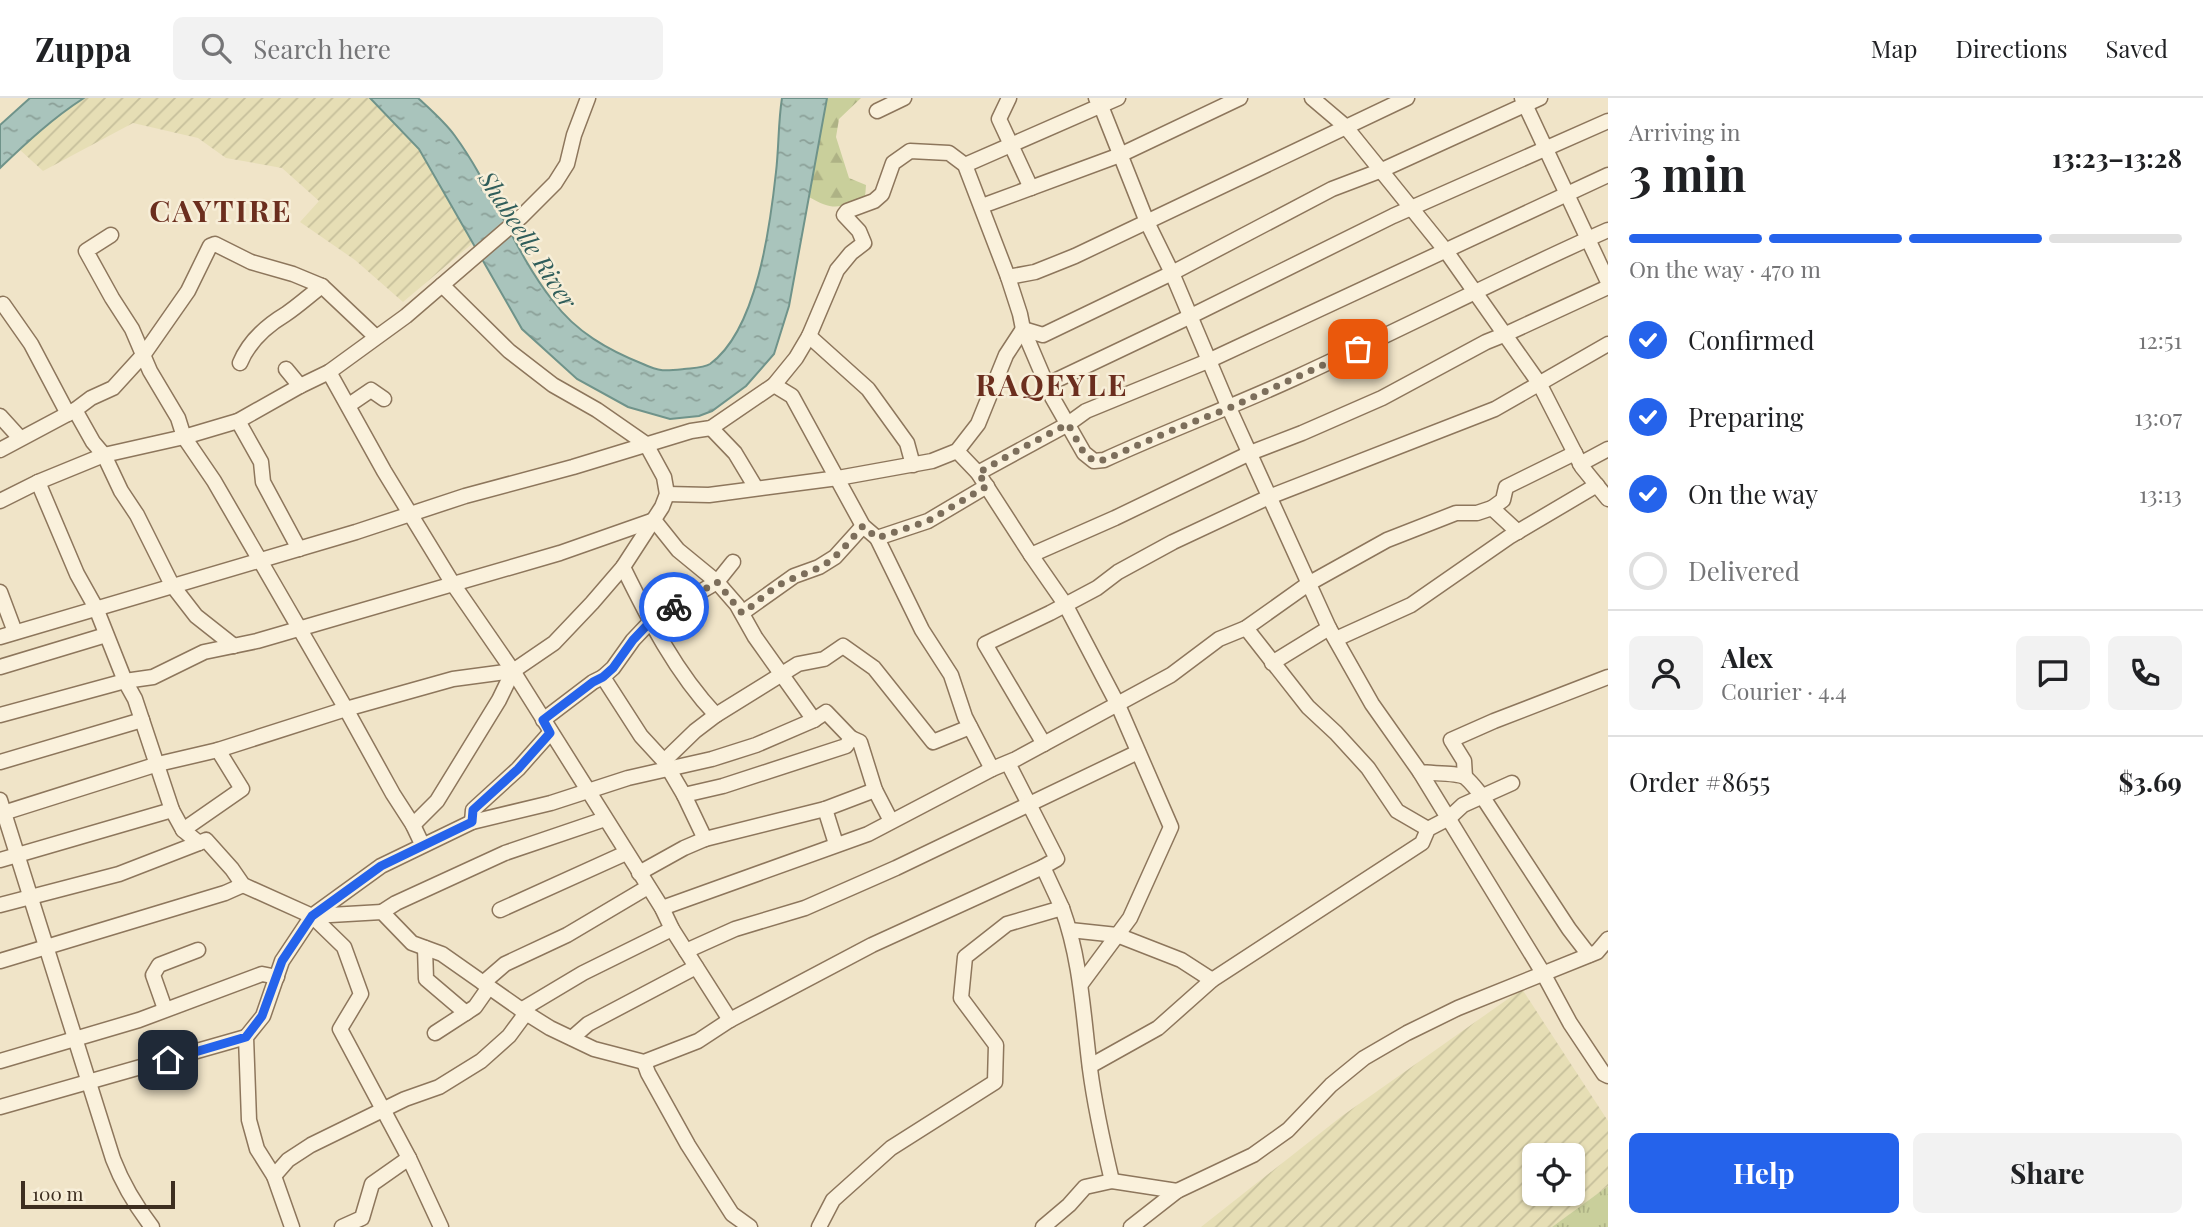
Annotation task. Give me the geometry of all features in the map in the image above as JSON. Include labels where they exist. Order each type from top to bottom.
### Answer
[{"type":"street","points":[[877,111],[904,98]]},
{"type":"street","points":[[1009,98],[999,119],[1031,188]]},
{"type":"street","points":[[965,165],[1099,102],[1118,98]]},
{"type":"street","points":[[982,206],[1120,155],[1240,98]]},
{"type":"street","points":[[1312,98],[1345,126],[1446,251],[1539,383],[1577,459],[1608,499]]},
{"type":"street","points":[[1008,277],[1035,272],[1075,256],[1407,98]]},
{"type":"street","points":[[1023,330],[1043,335],[1171,273],[1332,189],[1382,170],[1523,101],[1539,98]]},
{"type":"street","points":[[1,499],[104,455],[239,421],[329,372],[406,316],[521,217],[555,183],[567,164],[585,100]]},
{"type":"street","points":[[1031,555],[1250,453],[1382,398],[1486,342],[1608,284],[1523,101]]},
{"type":"street","points":[[1099,102],[1147,222],[1208,361],[1333,634],[1372,704],[1449,818],[1543,973],[1570,1024],[1608,1076]]},
{"type":"street","points":[[1046,385],[1370,227],[1608,121]]},
{"type":"street","points":[[0,636],[356,532],[465,496],[691,431],[711,428],[774,385],[796,358],[809,336],[837,270],[851,253],[864,243],[859,231],[844,215],[847,211],[874,201],[882,194],[893,163],[910,151],[950,153],[965,165],[1008,277],[1023,330],[1046,385],[1084,453],[1094,461],[1104,460],[1229,408],[1608,230]]},
{"type":"street","points":[[978,473],[1068,424],[1086,411],[1208,361],[1608,175]]},
{"type":"street","points":[[111,236],[86,251],[132,330],[150,371],[178,418],[184,437],[214,481],[422,844]]},
{"type":"street","points":[[0,450],[113,388],[144,354],[188,291],[210,246],[215,244],[251,262],[293,274],[321,286],[376,337]]},
{"type":"street","points":[[152,1227],[122,1184],[1,809],[158,764],[218,750],[346,709],[453,679],[513,671],[554,643],[592,603],[623,567],[654,520],[667,494],[664,477],[646,444],[542,376],[509,351],[442,285]]},
{"type":"street","points":[[240,363],[265,327],[321,286]]},
{"type":"street","points":[[3,304],[72,412],[104,455],[172,586],[196,616],[234,646]]},
{"type":"street","points":[[667,494],[709,495],[838,478],[932,461],[957,451],[978,424],[1006,355],[1023,330]]},
{"type":"street","points":[[809,336],[868,389],[907,443],[913,465]]},
{"type":"street","points":[[1044,744],[985,644],[1097,589],[1118,572],[1172,542],[1269,497],[1495,409],[1608,344]]},
{"type":"street","points":[[286,369],[300,386]]},
{"type":"street","points":[[329,372],[384,471],[453,584],[513,671],[730,1020]]},
{"type":"street","points":[[774,385],[792,397],[863,526],[877,538],[922,630],[951,676],[970,727],[992,769]]},
{"type":"street","points":[[349,405],[371,390],[384,399]]},
{"type":"street","points":[[0,416],[20,438]]},
{"type":"street","points":[[239,421],[261,463],[263,482],[299,549]]},
{"type":"street","points":[[711,428],[735,453],[756,488]]},
{"type":"street","points":[[662,908],[868,834],[1008,763],[1171,675],[1219,639],[1246,628],[1308,584],[1387,540],[1456,513],[1477,513],[1492,508],[1503,500],[1506,487],[1608,449]]},
{"type":"street","points":[[957,451],[978,473],[1065,604],[1118,705],[1171,827],[1130,918],[1080,984]]},
{"type":"street","points":[[37,482],[135,699],[172,810],[183,830],[199,843]]},
{"type":"street","points":[[1272,663],[1333,634],[1411,605],[1518,531],[1597,485]]},
{"type":"street","points":[[877,538],[928,521],[987,486]]},
{"type":"street","points":[[1492,508],[1518,531]]},
{"type":"street","points":[[654,520],[678,550],[717,582],[742,613],[755,637],[814,720]]},
{"type":"street","points":[[0,715],[125,681],[153,677],[204,652],[299,629],[560,553],[654,520]]},
{"type":"street","points":[[742,613],[794,576],[819,567],[835,557],[863,526]]},
{"type":"street","points":[[472,822],[473,810],[518,769],[546,726],[593,682],[613,668],[651,621],[717,582],[733,562]]},
{"type":"street","points":[[623,567],[651,621],[696,693],[716,715]]},
{"type":"street","points":[[0,592],[15,632]]},
{"type":"street","points":[[1246,628],[1308,707],[1368,768],[1397,811],[1427,829]]},
{"type":"street","points":[[0,667],[106,635]]},
{"type":"street","points":[[666,766],[695,731],[716,715],[798,664],[824,659],[843,646],[874,668],[933,742],[970,727]]},
{"type":"street","points":[[413,825],[437,801],[499,700],[513,671]]},
{"type":"street","points":[[603,677],[640,736],[666,766],[684,795],[705,839]]},
{"type":"street","points":[[1465,777],[1464,761],[1451,740],[1608,677]]},
{"type":"street","points":[[0,1107],[246,1037],[262,1016],[282,961],[312,916],[381,866],[472,822],[551,803],[666,766],[712,760],[756,745],[827,712],[851,738],[860,742],[875,790],[891,821]]},
{"type":"street","points":[[0,762],[142,720]]},
{"type":"street","points":[[684,795],[723,786],[846,746],[851,738]]},
{"type":"street","points":[[183,830],[242,789],[218,750]]},
{"type":"street","points":[[686,951],[736,929],[805,908],[896,868],[1138,752]]},
{"type":"street","points":[[382,912],[412,943],[442,954],[523,1012],[594,1049],[644,1062],[698,1041],[730,1020],[872,945],[1057,859],[1008,763]]},
{"type":"street","points":[[1420,772],[1465,777],[1482,796],[1589,955]]},
{"type":"street","points":[[1090,1066],[1158,1028],[1212,980],[1422,844],[1427,829],[1449,818],[1463,804],[1512,783]]},
{"type":"street","points":[[639,873],[705,839],[825,809],[875,790]]},
{"type":"street","points":[[825,809],[836,845]]},
{"type":"street","points":[[0,860],[172,810]]},
{"type":"street","points":[[312,916],[382,912],[505,853],[605,819]]},
{"type":"street","points":[[0,905],[119,874],[206,840],[233,869],[243,885],[312,916],[344,947],[360,994],[340,1029],[409,1158],[441,1227]]},
{"type":"street","points":[[500,910],[626,853]]},
{"type":"street","points":[[1043,867],[1070,930],[1080,984],[1096,1113],[1112,1181]]},
{"type":"street","points":[[0,961],[225,893],[243,885]]},
{"type":"street","points":[[435,1033],[475,1007],[486,985],[505,964],[567,935],[648,887]]},
{"type":"street","points":[[819,1227],[833,1200],[891,1148],[995,1082],[996,1045],[961,998],[965,957],[1007,924],[1062,908]]},
{"type":"street","points":[[274,1175],[288,1160],[311,1145],[439,1087],[481,1061],[509,1036],[523,1012],[583,973],[672,929]]},
{"type":"street","points":[[1070,930],[1117,935],[1181,960],[1212,980]]},
{"type":"street","points":[[1131,1227],[1177,1191],[1253,1155],[1279,1137],[1331,1085],[1364,1058],[1458,1008],[1597,952],[1608,939]]},
{"type":"street","points":[[425,948],[426,979],[466,1013]]},
{"type":"street","points":[[165,1010],[153,975],[159,965],[198,950]]},
{"type":"street","points":[[572,1038],[588,1024],[696,967]]},
{"type":"street","points":[[0,1061],[139,1020],[262,974],[276,977]]},
{"type":"street","points":[[246,1037],[249,1120],[257,1149],[274,1175],[292,1227]]},
{"type":"street","points":[[644,1062],[688,1144],[732,1214],[750,1227]]},
{"type":"street","points":[[342,1227],[362,1218],[372,1184],[409,1158]]},
{"type":"street","points":[[1043,1227],[1085,1187],[1112,1181],[1177,1191]]},
{"type":"shaded area","points":[[84,98],[370,98],[419,149],[473,243],[403,302],[355,260],[300,222],[319,201],[282,168],[226,158],[198,138],[133,123],[43,171],[19,149]]},
{"type":"shaded area","points":[[1522,989],[1608,1121],[1608,1186],[1585,1203],[1585,1143],[1522,1143],[1522,1206],[1581,1206],[1552,1227],[1201,1227],[1342,1116]]},
{"type":"green space","points":[[827,98],[861,98],[839,119],[836,137],[849,178],[866,185],[865,198],[836,206],[809,197]]},
{"type":"green space","points":[[1608,1186],[1608,1227],[1552,1227],[1581,1206],[1585,1206],[1585,1203]]},
{"type":"water","points":[[30,98],[84,98],[40,131],[0,168],[0,125]]},
{"type":"water","points":[[370,98],[418,98],[455,136],[481,177],[526,261],[562,312],[582,331],[605,346],[649,367],[668,370],[698,368],[710,364],[726,348],[739,327],[750,303],[765,248],[776,172],[782,98],[827,98],[789,306],[774,354],[746,386],[712,411],[699,416],[670,419],[628,407],[577,379],[522,329],[419,149]]},
{"type":"way so far","points":[[674,607],[717,582],[742,613],[794,576],[819,567],[835,557],[863,526],[877,538],[928,521],[987,486],[978,473],[1068,424],[1084,453],[1094,461],[1104,460],[1229,408],[1358,349]]},
{"type":"district","name":"CAYTIRE","points":[[221,212]]},
{"type":"district","name":"RAQEYLE","points":[[1052,386]]},
{"type":"route","points":[[168,1060],[246,1037],[262,1016],[282,961],[312,916],[381,866],[472,822],[473,810],[518,769],[550,733],[543,720],[603,677],[651,621],[674,607]]},
{"type":"water label","name":"Shabeelle River","points":[[527,240]]}]
